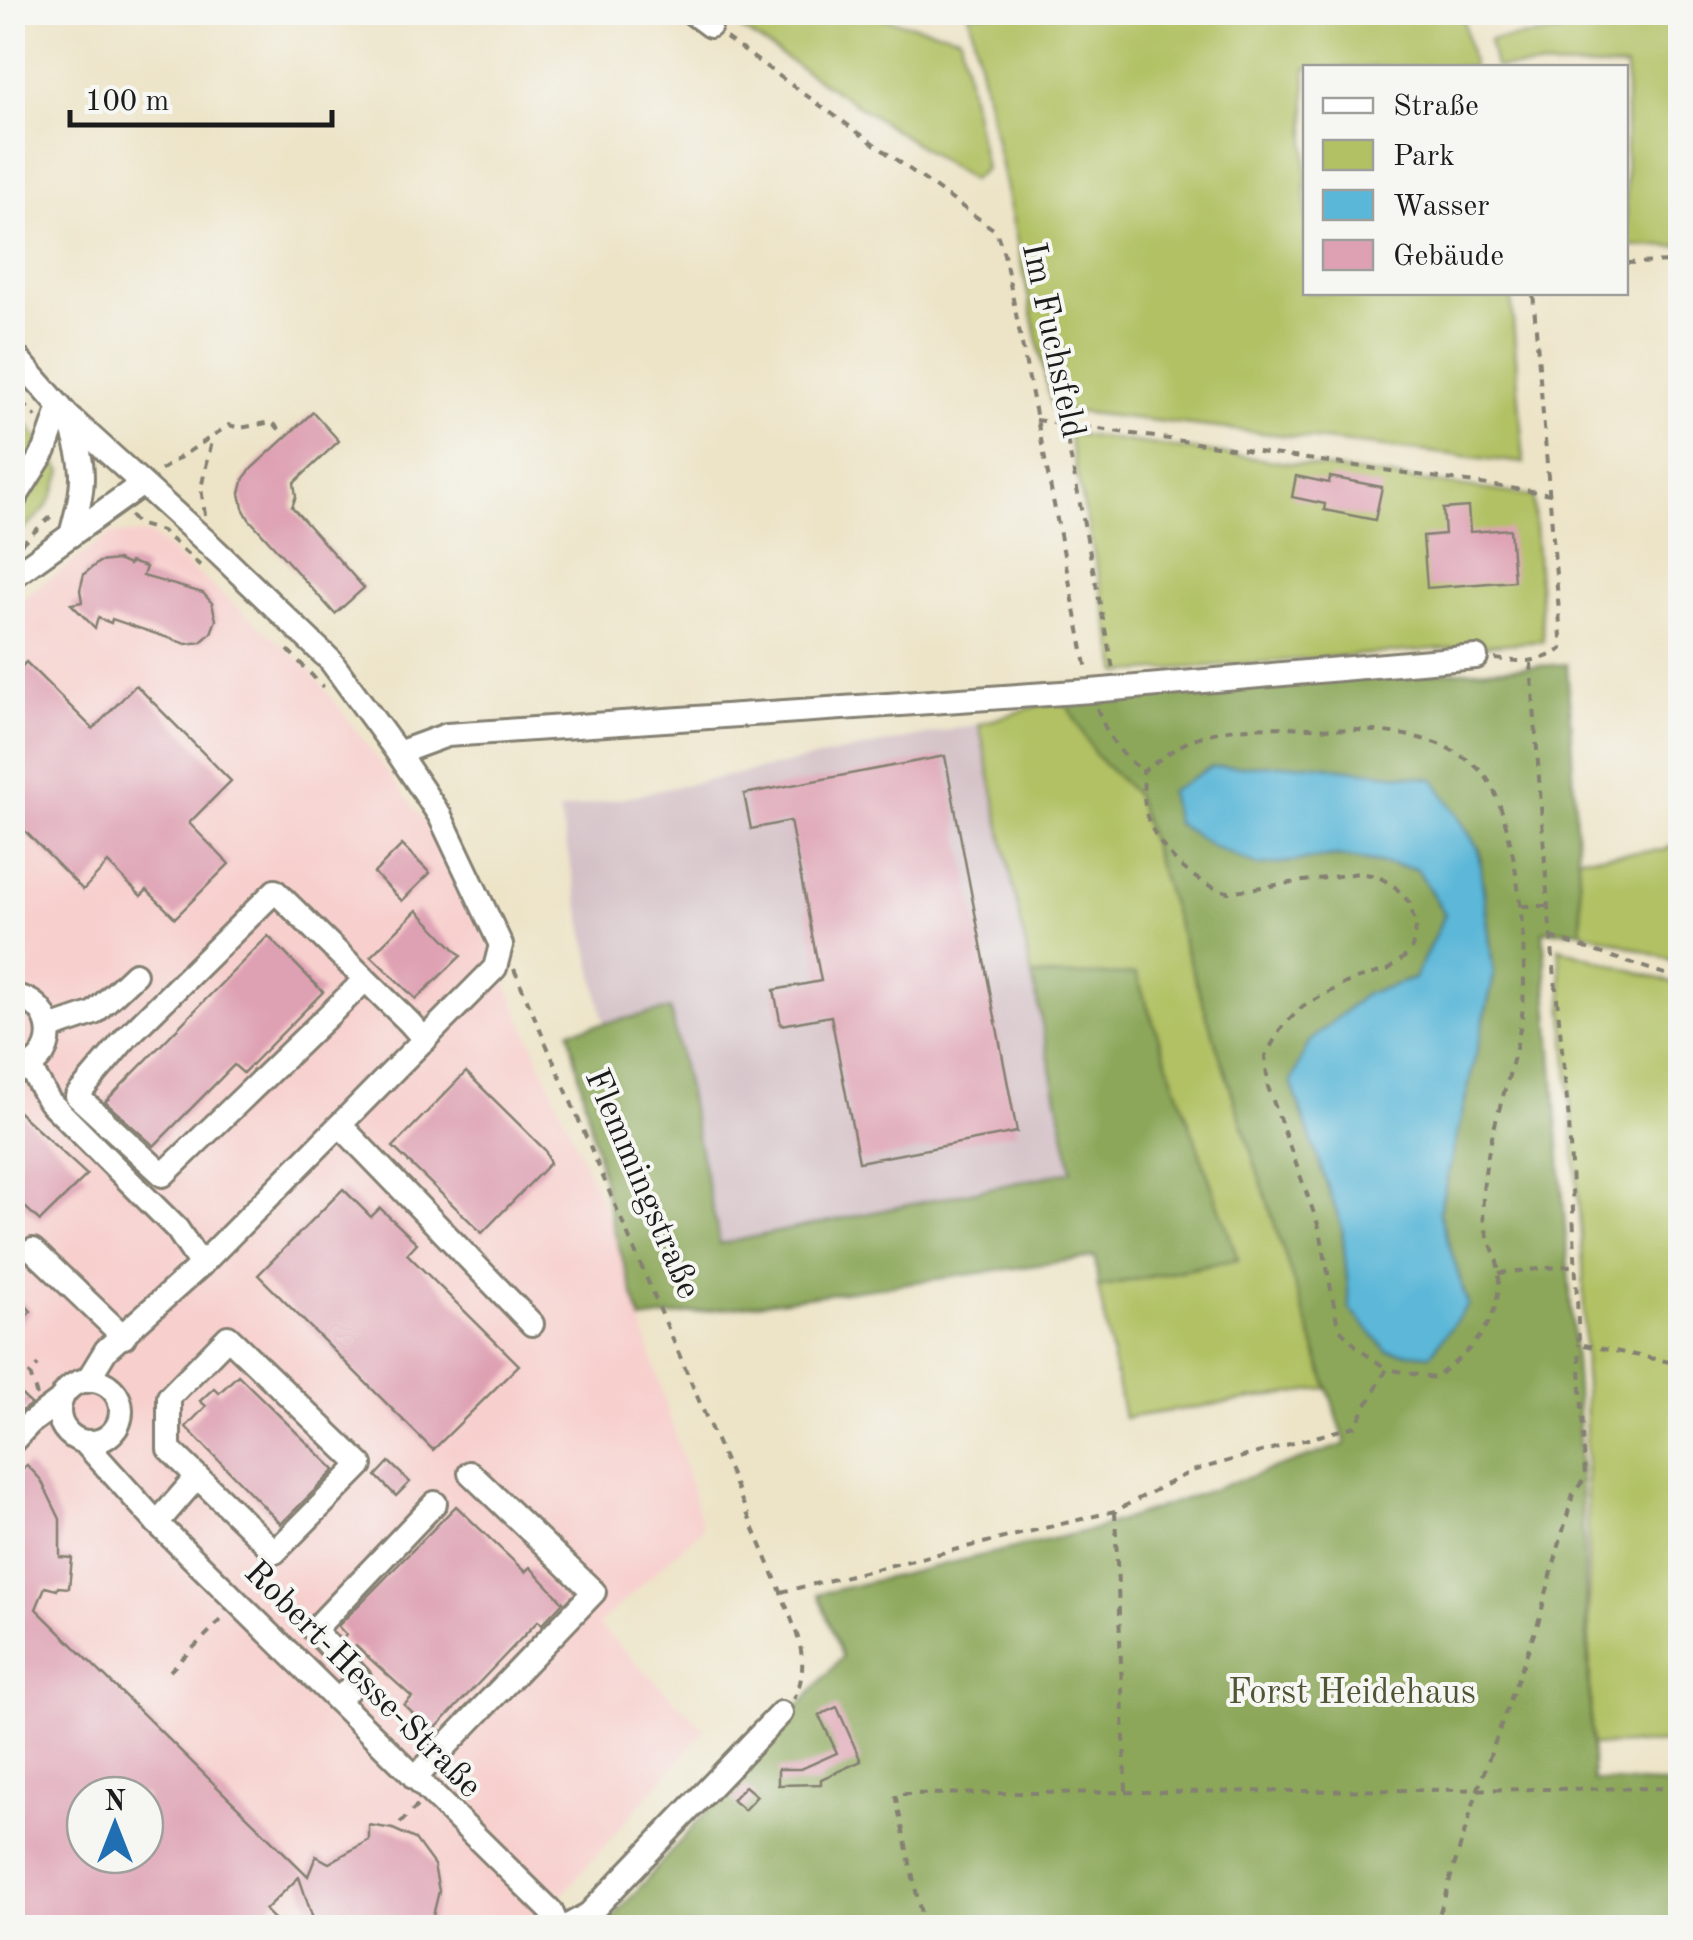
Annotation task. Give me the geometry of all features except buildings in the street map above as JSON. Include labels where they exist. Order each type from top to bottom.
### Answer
[{"type":"street","points":[[12,352],[64,411],[151,477],[210,545],[330,660],[440,816],[500,939],[501,954],[495,968],[201,1265],[124,1338],[106,1350],[87,1381]]},
{"type":"street","points":[[12,503],[64,411]]},
{"type":"street","points":[[64,411],[84,469],[84,487],[70,535]]},
{"type":"street","points":[[12,576],[151,477]]},
{"type":"street","points":[[398,753],[447,735],[1091,691],[1476,656]]},
{"type":"street","points":[[365,980],[163,1176],[77,1096],[126,1038],[275,891],[365,980],[425,1040]]},
{"type":"street","points":[[50,1028],[94,1012],[136,974]]},
{"type":"street","points":[[14,993],[40,1008],[50,1028],[48,1048],[21,1070],[177,1229],[201,1265]]},
{"type":"street","points":[[340,1126],[532,1324]]},
{"type":"street","points":[[33,1250],[124,1338]]},
{"type":"street","points":[[228,1336],[362,1464],[276,1552],[198,1478],[169,1449],[169,1397],[228,1336]]},
{"type":"street","points":[[54,1409],[67,1432],[84,1442],[102,1440],[116,1428],[120,1407],[111,1388],[124,1338]]},
{"type":"street","points":[[17,1438],[54,1409],[71,1387],[87,1381],[111,1388]]},
{"type":"street","points":[[109,1435],[118,1480]]},
{"type":"street","name":"Robert-Hesse-Straße","points":[[84,1442],[156,1523],[551,1911],[561,1928]]},
{"type":"street","points":[[415,1778],[594,1592],[470,1473]]},
{"type":"street","points":[[156,1523],[198,1478]]},
{"type":"street","points":[[338,1700],[360,1678],[314,1630],[435,1503]]},
{"type":"street","points":[[561,1928],[589,1914],[781,1713]]},
{"type":"path","name":"Im Fuchsfeld","points":[[700,19],[996,231],[1004,254],[1091,691],[1106,734],[1126,759],[1143,771]]},
{"type":"path","points":[[1628,263],[1680,262]]},
{"type":"path","points":[[1476,656],[1530,663],[1546,660],[1562,650],[1533,295]]},
{"type":"path","points":[[1036,420],[1551,494]]},
{"type":"path","points":[[151,477],[228,425],[240,428],[272,422],[282,432]]},
{"type":"path","points":[[1064,424],[1116,688]]},
{"type":"path","points":[[210,545],[201,488],[214,436]]},
{"type":"path","points":[[118,501],[137,524],[162,531],[216,580]]},
{"type":"path","points":[[12,551],[57,511]]},
{"type":"path","points":[[280,641],[324,688]]},
{"type":"path","points":[[1435,1928],[1478,1788],[1539,1620],[1573,1494],[1585,1478],[1569,1121],[1530,663]]},
{"type":"path","points":[[1272,727],[1360,729],[1431,741],[1462,756],[1486,777],[1502,818],[1521,906],[1525,950],[1522,1014],[1509,1082],[1488,1153],[1484,1186],[1484,1221],[1499,1273],[1494,1317],[1468,1354],[1434,1378],[1387,1369],[1338,1328],[1320,1230],[1268,1087],[1266,1056],[1282,1027],[1303,1006],[1350,981],[1389,969],[1410,952],[1416,929],[1410,903],[1394,886],[1377,876],[1359,873],[1228,892],[1210,888],[1170,855],[1149,822],[1143,771],[1203,736],[1272,727]]},
{"type":"path","points":[[1521,906],[1548,906]]},
{"type":"path","points":[[1551,938],[1680,979]]},
{"type":"path","name":"Flemmingstraße","points":[[501,954],[516,972],[800,1642],[805,1672],[796,1696],[781,1713]]},
{"type":"path","points":[[1499,1273],[1578,1265]]},
{"type":"path","points":[[1580,1344],[1680,1364]]},
{"type":"path","points":[[38,1365],[30,1374],[54,1409]]},
{"type":"path","points":[[781,1592],[1115,1512],[1192,1471],[1355,1426],[1387,1369]]},
{"type":"path","points":[[1115,1512],[1126,1792]]},
{"type":"path","points":[[170,1671],[238,1602]]},
{"type":"path","points":[[924,1928],[895,1794],[1680,1788]]},
{"type":"shaded area","points":[[111,534],[150,534],[309,668],[433,833],[489,943],[615,1234],[703,1528],[598,1625],[705,1730],[534,1927],[13,1927],[12,606]]},
{"type":"shaded area","points":[[979,724],[1073,1171],[719,1244],[670,1009],[604,1023],[559,811]]},
{"type":"green space","points":[[717,13],[861,13],[960,36],[985,169],[971,180]]},
{"type":"green space","points":[[969,13],[1462,13],[1473,65],[1303,65],[1303,295],[1511,295],[1524,463],[1052,409]]},
{"type":"green space","points":[[1680,20],[1680,246],[1628,247],[1628,65],[1495,65],[1489,40]]},
{"type":"green space","points":[[12,404],[62,471],[45,509],[13,537]]},
{"type":"green space","points":[[1068,433],[1533,496],[1543,641],[1119,673]]},
{"type":"green space","name":"Forst Heidehaus","points":[[1567,664],[1582,931],[1543,931],[1577,1386],[1593,1781],[1680,1785],[1680,1927],[604,1928],[842,1657],[818,1594],[1099,1528],[1346,1444],[1135,794],[1096,756],[1063,698]],"holes":[[[1211,767],[1479,848],[1494,976],[1439,1213],[1468,1305],[1350,1309],[1342,1227],[1291,1082],[1365,994],[1414,979],[1445,915],[1417,869],[1336,856],[1258,866],[1169,793]]]},
{"type":"green space","points":[[1063,698],[1135,794],[1328,1388],[1124,1418],[1098,1287],[1238,1260],[1136,975],[1032,976],[979,724]]},
{"type":"green space","points":[[1680,839],[1680,963],[1582,931],[1578,857],[1665,850]]},
{"type":"green space","points":[[1559,948],[1680,985],[1680,1743],[1591,1745],[1583,1264]]},
{"type":"green space","points":[[1136,974],[1238,1259],[1098,1287],[1095,1257],[641,1320],[615,1234],[569,1031],[670,1009],[720,1244],[1072,1171],[1032,976]]},
{"type":"water","points":[[1308,764],[1434,779],[1478,848],[1494,976],[1439,1213],[1468,1305],[1430,1355],[1387,1351],[1350,1309],[1342,1227],[1291,1082],[1309,1042],[1365,994],[1414,979],[1445,914],[1417,869],[1336,856],[1258,866],[1212,846],[1176,823],[1169,792],[1211,767]]}]
